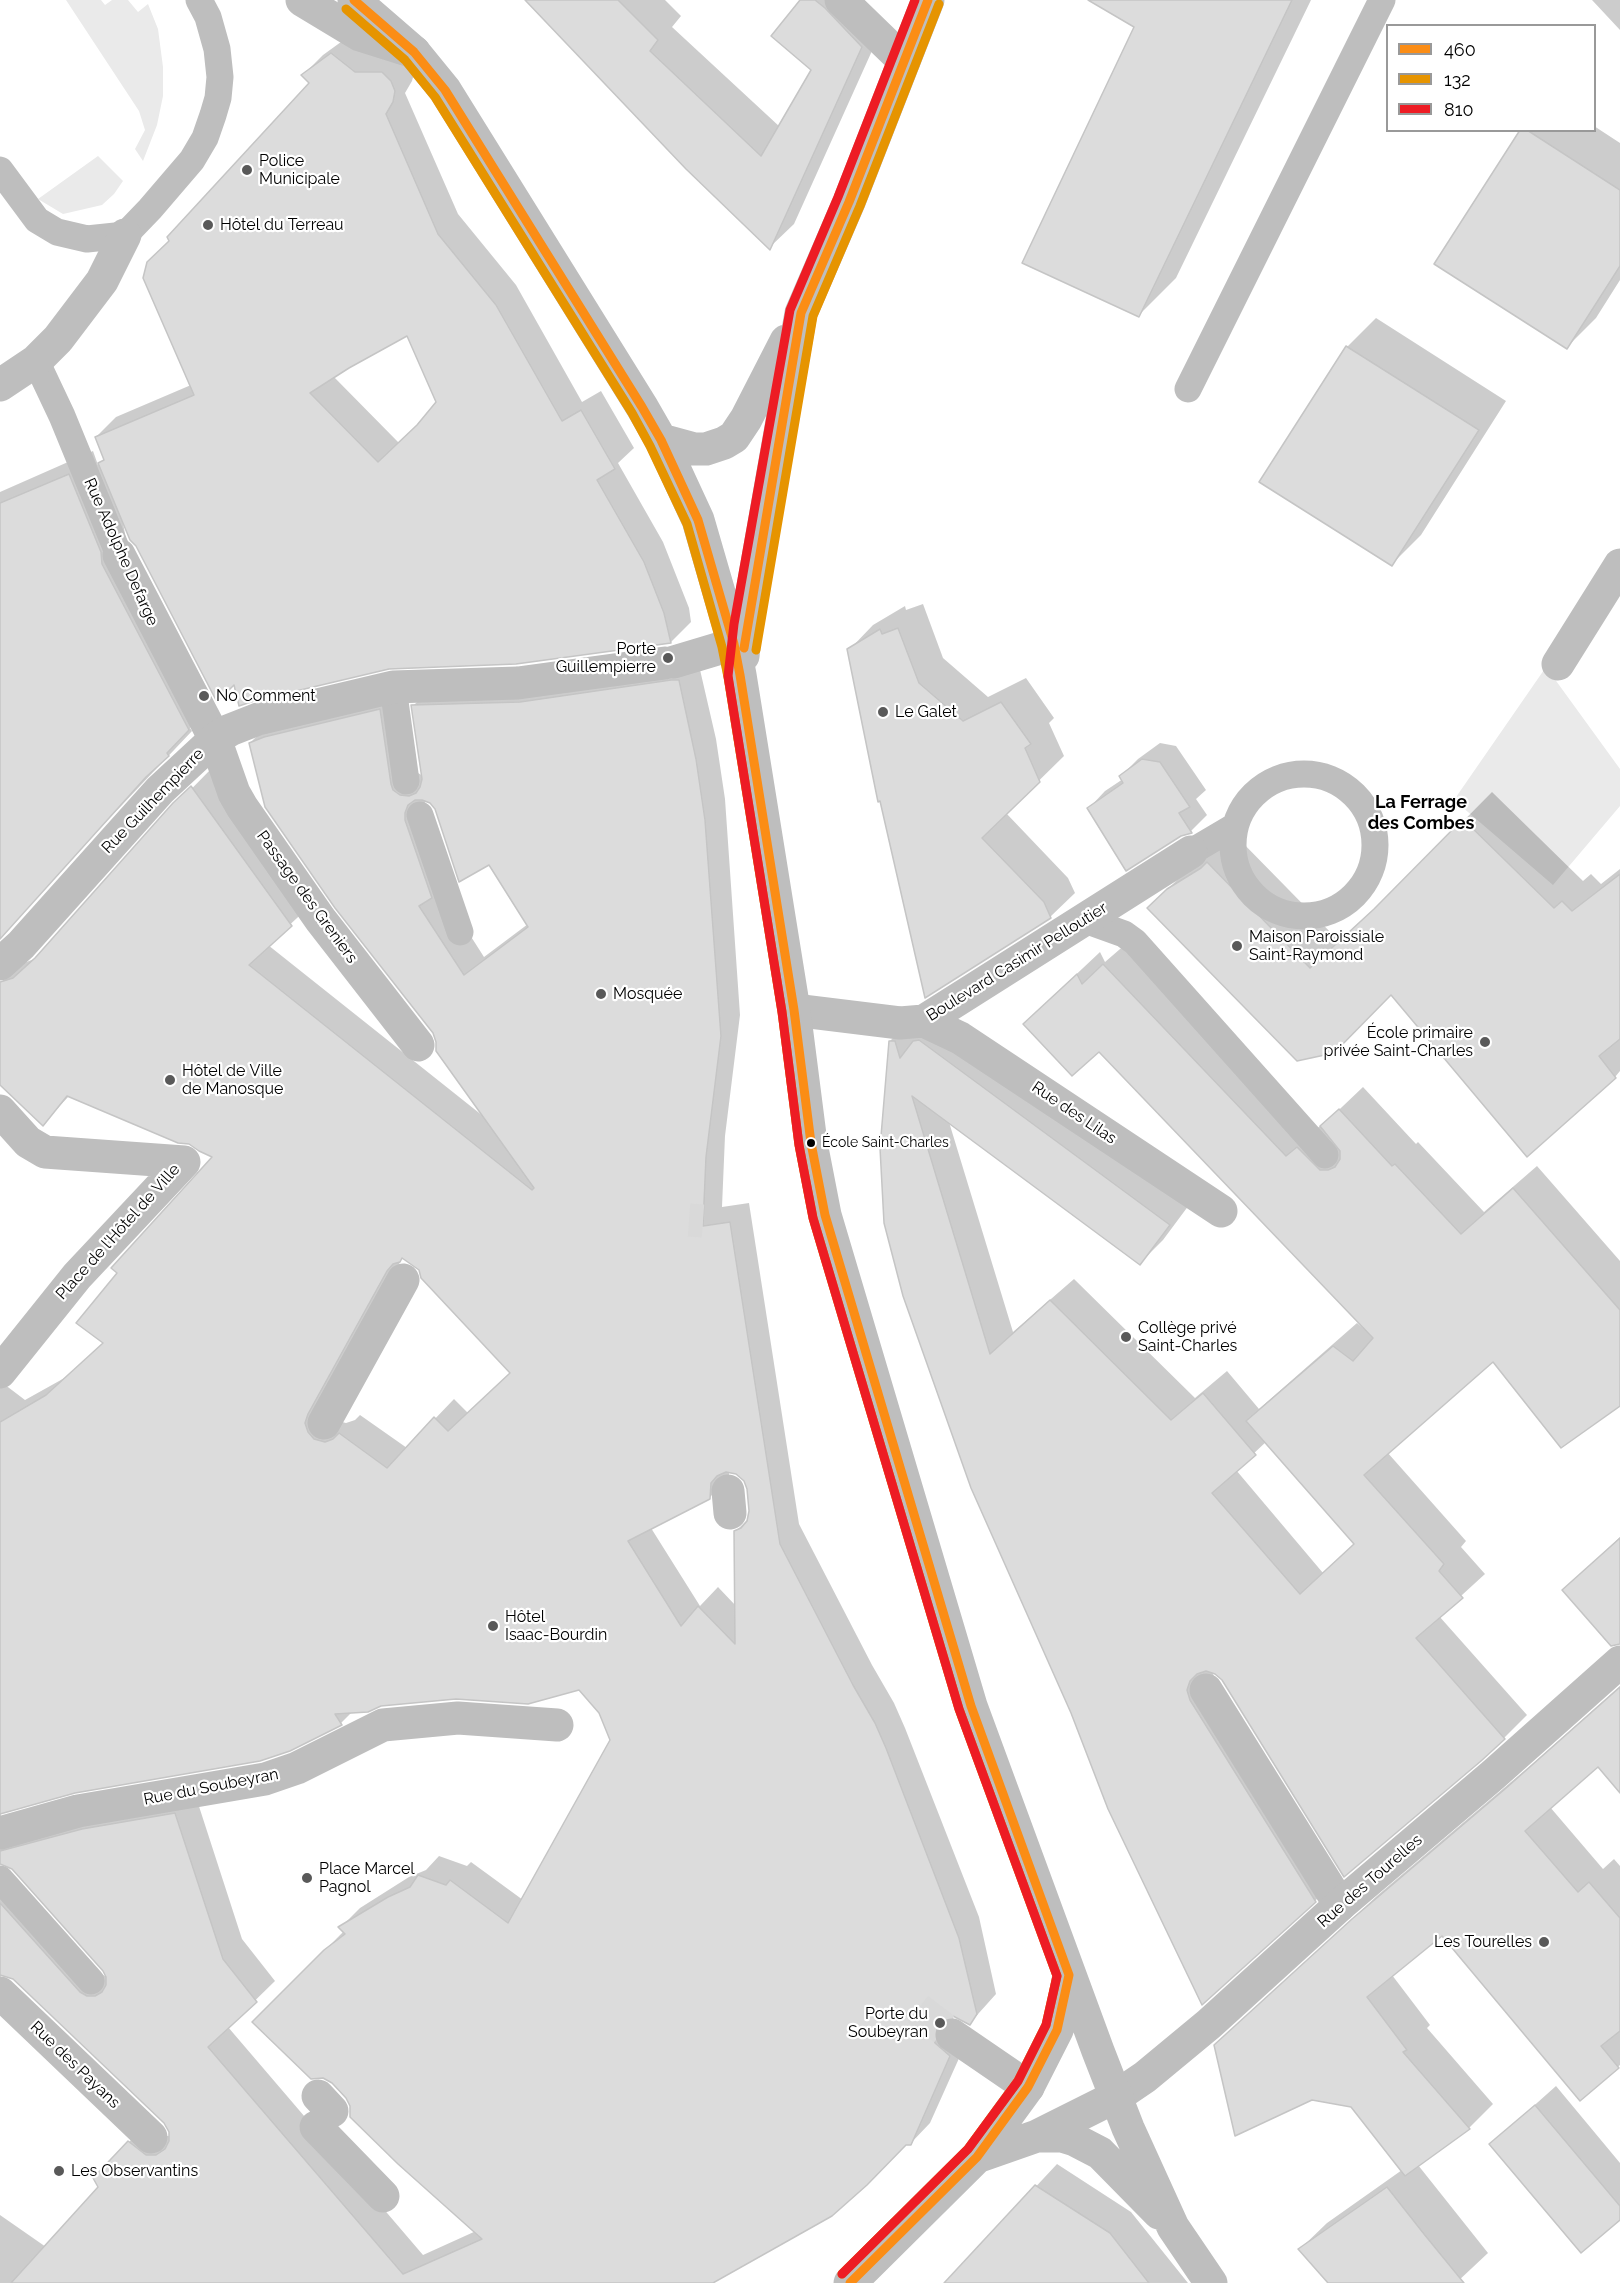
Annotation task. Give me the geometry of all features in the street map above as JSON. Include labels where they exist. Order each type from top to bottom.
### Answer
[{"type":"street","points":[[302,0],[360,35],[414,52]]},
{"type":"street","points":[[354,0],[414,52],[445,90],[661,440],[698,520],[734,644],[740,675],[794,1010],[811,1143],[825,1215],[971,1706],[1069,1975],[1128,2128],[1173,2227],[1211,2283]]},
{"type":"street","points":[[841,0],[904,61]]},
{"type":"street","points":[[661,440],[700,450],[717,446],[734,437],[742,426],[801,313],[849,202],[928,0]]},
{"type":"street","points":[[0,385],[36,360],[58,339],[102,281],[125,235]]},
{"type":"street","points":[[740,675],[746,627],[801,313]]},
{"type":"street","points":[[698,520],[756,572]]},
{"type":"street","name":"Rue Adolphe Defarge","points":[[119,555],[214,739]]},
{"type":"street","points":[[1558,664],[1620,565]]},
{"type":"street","name":"Rue Guilhempierre","points":[[0,964],[21,945],[160,790],[214,739],[258,719],[393,687],[518,683],[670,663],[734,644]]},
{"type":"street","name":"Passage des Greniers","points":[[214,739],[234,793],[242,807],[321,919],[418,1046]]},
{"type":"street","name":"Boulevard Casimir Pelloutier","points":[[794,1010],[900,1023],[924,1021],[1191,852]]},
{"type":"street","name":"Rue des Lilas","points":[[924,1021],[960,1038],[1221,1211]]},
{"type":"street","name":"Place de l'Hôtel de Ville","points":[[0,1111],[28,1142],[45,1152],[184,1162],[76,1276],[0,1372]]},
{"type":"street","points":[[324,1423],[402,1280]]},
{"type":"street","name":"Rue des Tourelles","points":[[1037,2136],[1117,2096],[1203,2030],[1340,1905],[1493,1775],[1620,1662]]},
{"type":"street","points":[[1206,1690],[1340,1905]]},
{"type":"street","name":"Rue du Soubeyran","points":[[0,1833],[78,1811],[265,1779],[297,1768],[383,1725],[458,1718],[557,1725]]},
{"type":"street","points":[[850,2283],[977,2157],[1028,2087],[1057,2030],[1069,1975]]},
{"type":"street","name":"Rue des Payans","points":[[0,1993],[151,2137]]},
{"type":"street","points":[[952,2035],[1028,2087]]},
{"type":"street","points":[[322,2112],[383,2196]]},
{"type":"street","points":[[977,2157],[1037,2136],[1062,2136],[1075,2140],[1100,2153],[1173,2227]]},
{"type":"lane","points":[[0,170],[37,220],[57,232],[87,239],[125,235],[192,160],[205,138],[213,116],[220,77],[217,49],[208,17],[199,0]]},
{"type":"lane","points":[[1188,389],[1382,0]]},
{"type":"lane","name":"Rue Adolphe Defarge","points":[[36,360],[62,416],[119,555]]},
{"type":"lane","points":[[393,687],[406,781]]},
{"type":"lane","points":[[1191,852],[1235,826],[1245,805],[1261,788],[1283,777],[1306,774],[1329,779],[1350,791],[1365,809],[1374,832],[1374,855],[1368,878],[1353,896],[1335,910],[1312,916],[1289,915],[1267,906],[1249,892],[1237,872],[1232,849],[1235,826]]},
{"type":"lane","points":[[420,815],[460,932]]},
{"type":"lane","points":[[1085,920],[1124,934],[1135,942],[1325,1155]]},
{"type":"lane","points":[[0,1879],[91,1981]]},
{"type":"shaded area","points":[[66,0],[101,0],[105,5],[112,0],[128,0],[138,12],[148,4],[158,29],[163,67],[163,96],[157,125],[143,161],[135,149],[145,130],[139,111]]},
{"type":"shaded area","points":[[98,156],[123,181],[102,205],[63,214],[38,199]]},
{"type":"shaded area","points":[[1546,667],[1620,769],[1620,806],[1553,885],[1454,800]]},
{"type":"building","points":[[525,0],[618,0],[658,40],[650,51],[761,156],[811,70],[771,36],[800,0],[815,0],[825,8],[862,47],[770,250],[686,169]]},
{"type":"building","points":[[1088,0],[1292,0],[1139,317],[1022,263],[1134,27]]},
{"type":"building","points":[[331,53],[355,72],[382,72],[391,81],[395,91],[393,102],[386,114],[438,234],[496,305],[562,421],[581,410],[615,469],[597,480],[644,562],[664,613],[671,643],[516,664],[389,669],[239,706],[234,685],[217,702],[136,546],[130,540],[98,463],[104,460],[95,437],[194,395],[143,278],[147,262],[169,241],[167,237],[309,83],[301,75]],"holes":[[[407,336],[436,402],[417,425],[378,462],[310,393]]]},
{"type":"building","points":[[1519,132],[1530,132],[1620,190],[1620,266],[1567,349],[1434,264]]},
{"type":"building","points":[[1346,346],[1479,430],[1392,566],[1259,482]]},
{"type":"building","points":[[69,474],[101,552],[102,564],[189,730],[167,753],[169,756],[146,777],[0,939],[0,503]]},
{"type":"building","points":[[898,628],[919,683],[963,721],[1001,702],[1031,744],[1025,748],[1040,782],[982,838],[1044,902],[1051,918],[925,998],[880,801],[878,802],[847,649],[880,629],[882,634]]},
{"type":"building","points":[[679,680],[696,759],[705,820],[721,1036],[706,1157],[703,1226],[730,1222],[780,1544],[886,1748],[959,1938],[977,2014],[970,2025],[953,2016],[943,2018],[936,2025],[933,2034],[935,2043],[950,2056],[911,2145],[906,2145],[867,2185],[832,2216],[713,2283],[11,2283],[98,2187],[93,2178],[128,2141],[146,2155],[156,2155],[165,2149],[169,2141],[169,2132],[164,2123],[13,1979],[0,1975],[0,1903],[80,1992],[87,1996],[95,1996],[102,1992],[106,1985],[103,1971],[12,1869],[0,1864],[0,1851],[82,1829],[175,1813],[223,1959],[257,2002],[208,2047],[403,2274],[482,2239],[398,2164],[350,2117],[350,2106],[346,2098],[332,2083],[323,2078],[311,2079],[252,2022],[324,1950],[345,1934],[338,1927],[388,1897],[410,1887],[418,1875],[446,1885],[450,1880],[508,1923],[610,1740],[599,1713],[579,1690],[528,1704],[456,1699],[381,1706],[368,1712],[335,1714],[342,1725],[290,1751],[260,1761],[75,1793],[0,1814],[0,1422],[46,1395],[103,1343],[76,1323],[117,1273],[111,1268],[212,1157],[189,1144],[178,1143],[67,1096],[43,1126],[0,1085],[0,982],[13,978],[35,958],[173,803],[191,786],[292,926],[249,965],[532,1190],[534,1188],[436,1051],[433,1033],[335,908],[265,807],[249,743],[264,737],[380,709],[393,790],[400,795],[409,796],[416,793],[422,779],[411,705],[520,702]],"holes":[[[415,800],[430,803],[435,809],[459,882],[489,865],[528,927],[464,975],[419,906],[432,898],[405,820],[408,805]],[[402,1258],[419,1270],[421,1278],[510,1373],[448,1431],[434,1417],[387,1468],[339,1433],[333,1439],[325,1442],[314,1439],[305,1423],[387,1271],[393,1264],[400,1262]],[[726,1472],[736,1474],[744,1481],[747,1489],[749,1511],[747,1521],[741,1528],[734,1531],[735,1644],[698,1606],[681,1626],[628,1541],[710,1499],[711,1483],[717,1476]]]},
{"type":"building","points":[[1142,759],[1160,762],[1190,807],[1179,813],[1192,833],[1181,836],[1126,871],[1087,808],[1123,783],[1119,776]]},
{"type":"building","points":[[1463,819],[1554,908],[1562,901],[1572,911],[1620,874],[1620,1039],[1599,1056],[1616,1078],[1527,1157],[1391,995],[1334,1053],[1297,1061],[1147,908],[1167,889],[1207,862],[1310,968],[1374,909]]},
{"type":"building","points":[[1103,964],[1286,1156],[1297,1147],[1320,1170],[1335,1167],[1340,1159],[1340,1151],[1320,1126],[1339,1109],[1392,1166],[1395,1164],[1461,1234],[1513,1188],[1620,1310],[1620,1406],[1561,1448],[1493,1362],[1364,1475],[1444,1564],[1439,1571],[1463,1598],[1416,1638],[1505,1739],[1481,1761],[1344,1877],[1222,1680],[1206,1671],[1197,1674],[1190,1681],[1187,1690],[1190,1700],[1316,1902],[1202,2005],[1108,1809],[1071,1713],[971,1488],[903,1296],[884,1223],[880,1148],[889,1041],[895,1041],[900,1058],[913,1041],[919,1040],[1170,1225],[1140,1265],[912,1096],[990,1354],[1050,1300],[1171,1420],[1203,1393],[1256,1455],[1212,1493],[1300,1594],[1354,1544],[1246,1421],[1333,1346],[1353,1361],[1373,1338],[1099,1052],[1072,1076],[1023,1024],[1077,974],[1082,984]]},
{"type":"building","points":[[1620,1538],[1620,1644],[1611,1646],[1562,1590]]},
{"type":"building","points":[[1620,1687],[1620,1793],[1598,1767],[1525,1831],[1578,1892],[1589,1882],[1620,1918],[1620,2031],[1601,2046],[1619,2068],[1580,2101],[1442,1936],[1367,1997],[1407,2050],[1403,2052],[1470,2129],[1405,2176],[1351,2107],[1312,2100],[1235,2136],[1214,2045],[1352,1919],[1505,1789]]},
{"type":"building","points":[[1535,2105],[1620,2206],[1620,2220],[1581,2253],[1489,2144]]},
{"type":"building","points":[[1035,2185],[1110,2233],[1149,2283],[944,2283]]},
{"type":"building","points":[[1387,2187],[1464,2283],[1328,2283],[1298,2249]]},
{"type":"tunnel","points":[[689,1220],[703,1221]]},
{"type":"tunnel","points":[[918,2009],[952,2035]]},
{"type":"transit line","name":"460","points":[[354,0],[414,52],[445,90],[642,407],[661,440],[698,520],[734,644],[740,675],[794,1010],[811,1143],[825,1215],[971,1706],[1069,1975],[1057,2030],[1028,2087],[977,2157],[850,2283]]},
{"type":"transit line","name":"810","points":[[842,2274],[968,2149],[1018,2081],[1046,2025],[1057,1976],[959,1709],[813,1218],[799,1145],[782,1012],[728,676],[734,624],[790,310],[838,197],[915,0]]},
{"type":"transit line","name":"460","points":[[744,648],[801,313],[849,202],[928,0]]},
{"type":"transit line","name":"132","points":[[756,650],[813,316],[860,206],[939,4]]},
{"type":"transit line","name":"132","points":[[346,9],[405,60],[435,97],[632,413],[687,524],[722,647],[728,677],[782,1012],[799,1145],[813,1218],[959,1709],[1057,1976],[1046,2025],[1018,2081],[968,2149],[842,2274]]},
{"type":"place","name":"Police Municipale","points":[[247,170]]},
{"type":"place","name":"Hôtel du Terreau","points":[[208,225]]},
{"type":"place","name":"Porte Guillempierre","points":[[668,658]]},
{"type":"place","name":"No Comment","points":[[204,696]]},
{"type":"place","name":"Le Galet","points":[[883,712]]},
{"type":"place","name":"Maison Paroissiale Saint-Raymond","points":[[1237,946]]},
{"type":"place","name":"Mosquée","points":[[601,994]]},
{"type":"place","name":"École primaire privée Saint-Charles","points":[[1485,1042]]},
{"type":"place","name":"Hôtel de Ville de Manosque","points":[[170,1080]]},
{"type":"place","name":"École Saint-Charles","points":[[811,1143]]},
{"type":"place","name":"Collège privé Saint-Charles","points":[[1126,1337]]},
{"type":"place","name":"Hôtel Isaac-Bourdin","points":[[493,1626]]},
{"type":"place","name":"Place Marcel Pagnol","points":[[307,1878]]},
{"type":"place","name":"Les Tourelles","points":[[1544,1942]]},
{"type":"place","name":"Porte du Soubeyran","points":[[940,2023]]},
{"type":"place","name":"Les Observantins","points":[[59,2171]]},
{"type":"district","name":"La Ferrage des Combes","points":[[1421,813]]}]
